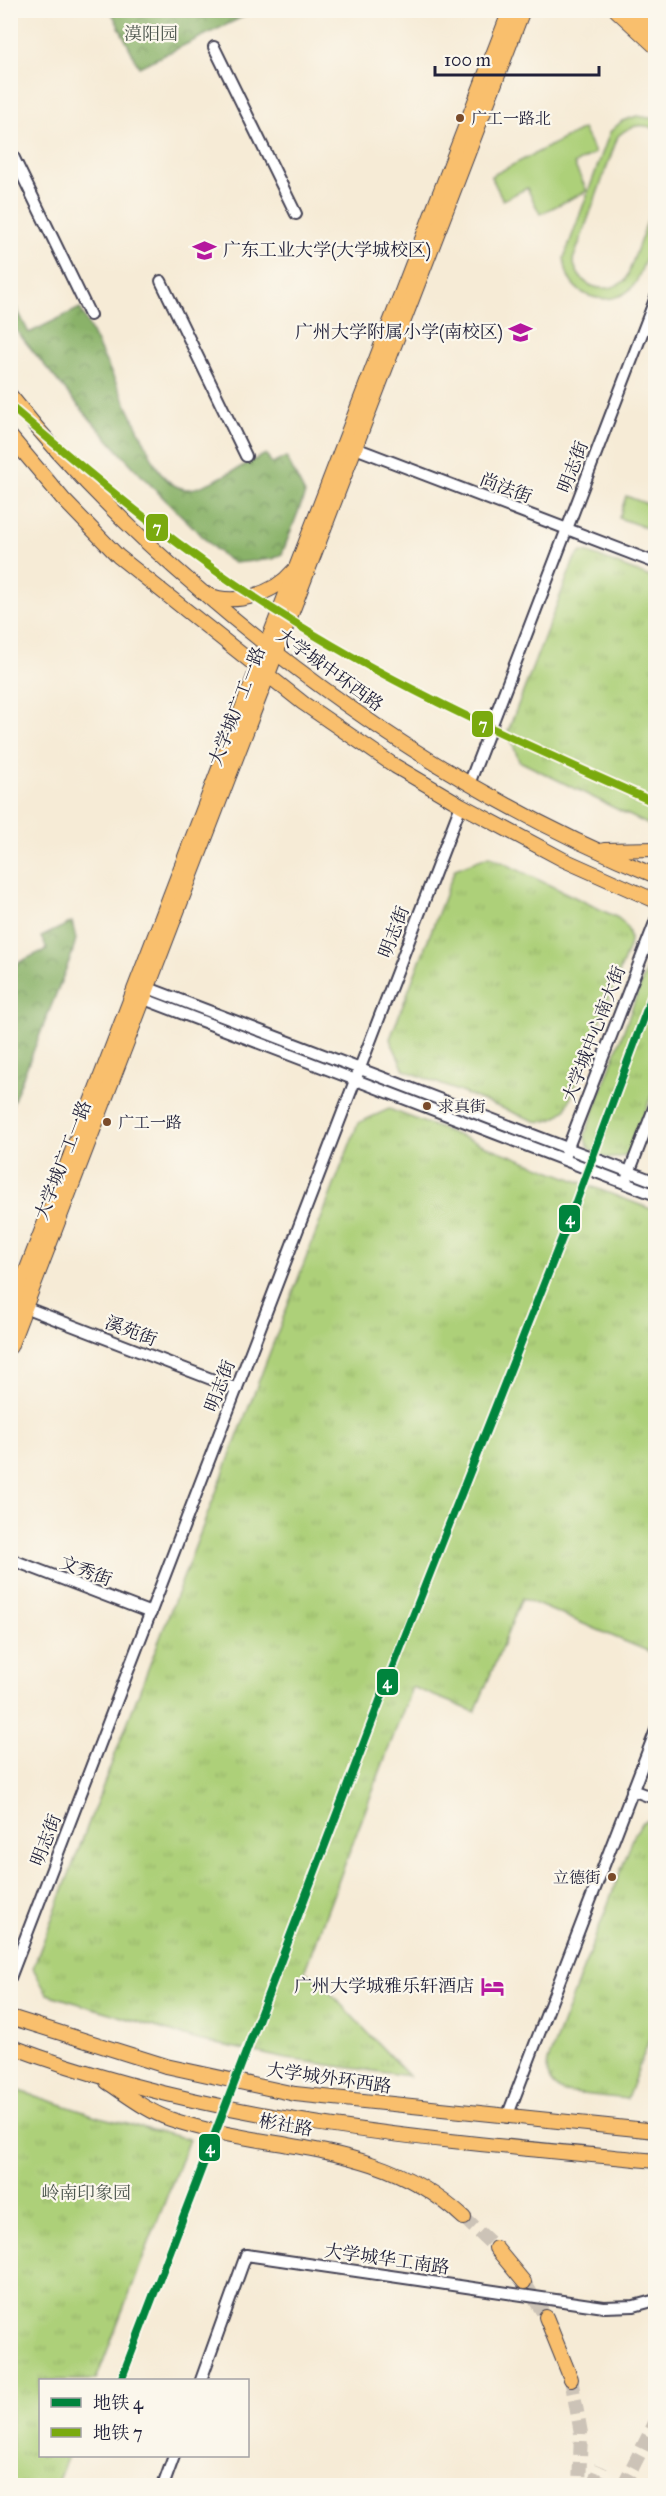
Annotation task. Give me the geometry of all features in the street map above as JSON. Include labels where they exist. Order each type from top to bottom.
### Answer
[{"type":"main road","name":"大学城广工一路","points":[[10,1347],[17,1308],[263,673],[297,566],[350,446],[510,10]]},
{"type":"main road","name":"大学城广工一路","points":[[271,650],[523,10]]},
{"type":"main road","points":[[616,10],[656,47]]},
{"type":"main road","points":[[634,10],[656,31]]},
{"type":"main road","name":"大学城中环西路","points":[[10,396],[61,457],[118,517],[166,563],[271,650],[354,711],[469,784],[596,850],[656,876]]},
{"type":"main road","points":[[10,436],[63,499],[118,556],[263,673],[385,760],[460,805],[554,855],[656,900]]},
{"type":"main road","points":[[200,590],[222,599],[254,596],[280,583],[297,566]]},
{"type":"main road","points":[[596,850],[656,849]]},
{"type":"main road","name":"大学城外环西路","points":[[10,2017],[139,2058],[248,2085],[332,2099],[656,2131]]},
{"type":"main road","points":[[10,2046],[159,2093],[291,2121],[501,2146],[656,2161]]},
{"type":"main road","name":"彬社路","points":[[98,2075],[142,2105],[169,2119],[210,2130],[341,2154],[369,2162],[425,2189],[464,2218]]},
{"type":"main road","points":[[496,2248],[524,2282]]},
{"type":"main road","points":[[546,2317],[571,2379]]},
{"type":"street","points":[[214,47],[296,214]]},
{"type":"street","points":[[10,150],[90,315]]},
{"type":"street","points":[[161,281],[246,456]]},
{"type":"street","name":"明志街","points":[[469,784],[656,297]]},
{"type":"street","name":"尚法街","points":[[350,446],[656,563]]},
{"type":"street","name":"明志街","points":[[10,1978],[460,805]]},
{"type":"street","name":"大学城中心南大街","points":[[563,1160],[656,920]]},
{"type":"street","points":[[141,991],[360,1069],[656,1182]]},
{"type":"street","points":[[141,991],[355,1080],[656,1195]]},
{"type":"street","points":[[624,1184],[656,1103]]},
{"type":"street","name":"溪苑街","points":[[17,1308],[237,1389]]},
{"type":"street","name":"文秀街","points":[[10,1559],[151,1613]]},
{"type":"street","points":[[507,2116],[656,1730]]},
{"type":"street","points":[[632,1790],[656,1800]]},
{"type":"street","name":"大学城华工南路","points":[[201,2379],[246,2255],[604,2307],[634,2306],[656,2300]]},
{"type":"street","points":[[163,2486],[174,2457]]},
{"type":"green space","name":"漠阳园","points":[[111,11],[255,11],[139,67]]},
{"type":"green space","points":[[637,116],[655,119],[655,129],[635,126],[618,136],[573,260],[576,270],[587,283],[594,287],[609,288],[618,285],[626,280],[655,200],[656,228],[634,285],[619,296],[601,299],[592,297],[583,293],[570,280],[564,258],[610,132],[622,121]]},
{"type":"green space","points":[[583,129],[595,153],[574,164],[587,191],[540,214],[527,188],[503,200],[491,176]]},
{"type":"green space","points":[[10,295],[29,333],[80,308],[155,464],[165,477],[178,487],[195,488],[266,454],[272,464],[286,457],[305,494],[282,554],[273,559],[234,563],[209,543],[119,451],[15,329],[11,322]]},
{"type":"green space","points":[[626,496],[655,507],[655,531],[619,518]]},
{"type":"green space","points":[[581,552],[589,553],[655,579],[655,828],[519,761],[508,731],[574,560]]},
{"type":"green space","points":[[489,856],[618,918],[627,927],[629,934],[629,947],[567,1107],[557,1117],[549,1120],[535,1121],[404,1070],[390,1039],[455,869]]},
{"type":"green space","points":[[72,922],[76,939],[72,954],[11,1107],[11,966],[47,949],[41,937]]},
{"type":"green space","points":[[655,946],[655,1086],[631,1150],[618,1158],[603,1157],[590,1149],[585,1135]]},
{"type":"green space","points":[[389,1109],[656,1211],[655,1654],[522,1598],[475,1712],[412,1687],[304,1972],[315,1977],[409,2076],[287,2059],[198,2040],[47,1994],[33,1968],[358,1123]]},
{"type":"green space","points":[[655,1818],[655,2024],[627,2099],[564,2092],[555,2087],[550,2080],[547,2071],[548,2061],[635,1833],[643,1822]]},
{"type":"green space","name":"岭南印象园","points":[[11,2088],[99,2117],[189,2139],[96,2379],[39,2379],[39,2457],[68,2457],[56,2485],[11,2485]]},
{"type":"tunnel","points":[[464,2218],[496,2248]]},
{"type":"tunnel","points":[[524,2282],[546,2317]]},
{"type":"tunnel","points":[[571,2379],[581,2433],[579,2486]]},
{"type":"tunnel","points":[[623,2486],[656,2421]]},
{"type":"tunnel","points":[[593,2486],[601,2466]]},
{"type":"metro line","name":"7","points":[[10,406],[148,521],[220,574],[295,623],[427,697],[656,803]]},
{"type":"metro line","name":"4","points":[[121,2379],[389,1677],[570,1218],[656,985]]},
{"type":"place","name":"广工一路北","points":[[460,118]]},
{"type":"place","name":"广东工业大学(大学城校区)","points":[[205,250]]},
{"type":"place","name":"广州大学附属小学(南校区)","points":[[521,332]]},
{"type":"place","name":"求真街","points":[[427,1106]]},
{"type":"place","name":"广工一路","points":[[107,1122]]},
{"type":"place","name":"立德街","points":[[612,1877]]},
{"type":"place","name":"广州大学城雅乐轩酒店","points":[[492,1986]]}]
